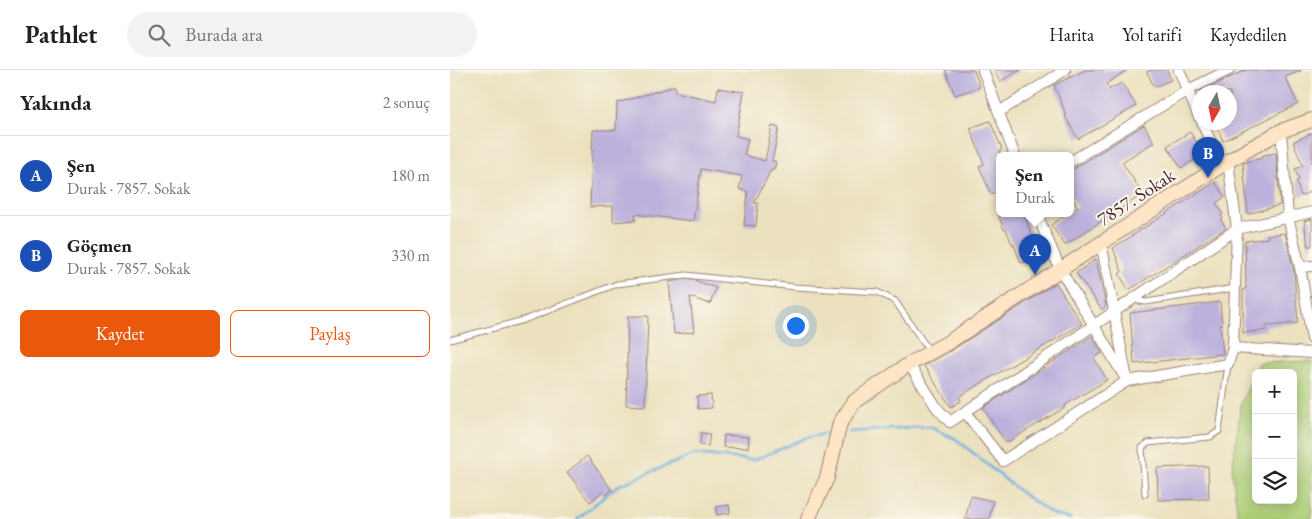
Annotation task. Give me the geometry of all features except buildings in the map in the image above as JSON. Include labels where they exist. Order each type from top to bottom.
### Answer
[{"type":"street","points":[[983,70],[1014,152]]},
{"type":"street","points":[[999,112],[1066,70]]},
{"type":"street","points":[[1179,70],[1192,99]]},
{"type":"street","points":[[1074,160],[1188,90],[1229,70]]},
{"type":"street","name":"7857. Sokak","points":[[808,519],[827,478],[840,423],[854,401],[1224,164],[1281,131],[1312,120]]},
{"type":"street","points":[[965,412],[1003,461],[1128,381],[1228,364],[1233,348],[1237,229],[1224,164],[1206,130]]},
{"type":"street","points":[[1281,131],[1288,217],[1300,267],[1312,339]]},
{"type":"street","points":[[909,364],[936,408],[950,422],[1237,229],[1312,212]]},
{"type":"street","points":[[1038,217],[1060,269],[1128,381]]},
{"type":"street","points":[[1101,242],[1128,381]]},
{"type":"street","points":[[1300,267],[1312,266]]},
{"type":"street","points":[[1233,348],[1312,353]]},
{"type":"lane","points":[[450,340],[524,320],[617,284],[686,274],[795,287],[878,292],[895,301],[930,352]]},
{"type":"lane","points":[[1135,297],[1139,301],[1146,302],[1235,288]]},
{"type":"lane","points":[[1145,494],[1142,448],[1148,443],[1210,437],[1219,431],[1228,364]]},
{"type":"green space","points":[[1312,361],[1312,519],[1238,519],[1232,470],[1241,404],[1252,377],[1252,504],[1297,504],[1297,369],[1256,369],[1258,363]]},
{"type":"waterway","points":[[849,432],[930,427],[956,439],[1023,494],[1054,515],[1071,519]]},
{"type":"waterway","points":[[577,519],[617,486],[695,454],[754,460],[806,438],[828,433]]},
{"type":"place","name":"Göçmen","points":[[1208,178]]},
{"type":"place","name":"Şen","points":[[1035,275]]}]
